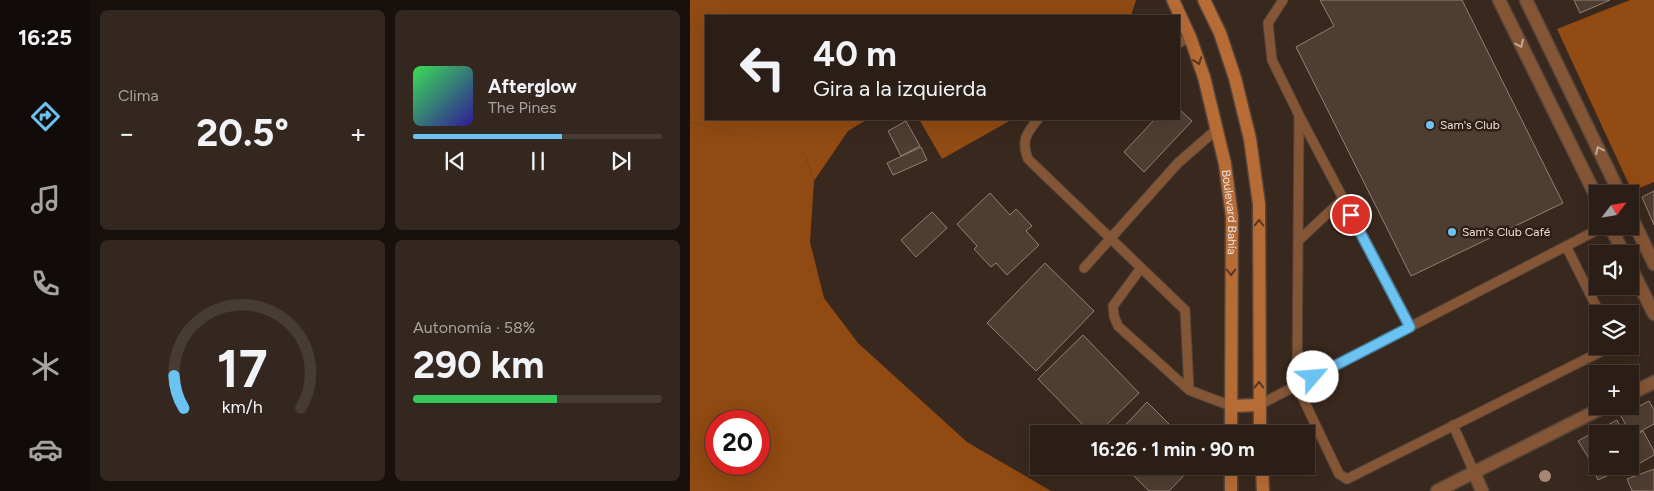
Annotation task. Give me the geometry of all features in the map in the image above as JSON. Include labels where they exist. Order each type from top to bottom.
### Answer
[{"type":"main road","name":"Boulevard Bahía","points":[[1173,0],[1177,15]]},
{"type":"main road","points":[[1204,0],[1220,33],[1232,69],[1250,139],[1259,204],[1260,425]]},
{"type":"main road","name":"Boulevard Bahía","points":[[1180,25],[1184,40],[1204,77],[1225,164],[1232,217],[1231,425]]},
{"type":"main road","points":[[1230,406],[1259,405]]},
{"type":"main road","points":[[1231,475],[1231,491]]},
{"type":"main road","points":[[1262,475],[1263,491]]},
{"type":"street","points":[[1499,0],[1591,185]]},
{"type":"street","points":[[1526,0],[1616,185]]},
{"type":"street","points":[[1639,233],[1654,264]]},
{"type":"street","points":[[1639,284],[1654,314]]},
{"type":"street","points":[[1639,390],[1654,382]]},
{"type":"street","points":[[1437,491],[1589,414]]},
{"type":"street","points":[[1474,472],[1482,491]]},
{"type":"lane","points":[[1282,0],[1268,23],[1272,60],[1410,327]]},
{"type":"lane","points":[[1299,115],[1297,386],[1339,474],[1343,478],[1347,479],[1594,355]]},
{"type":"lane","points":[[1037,120],[1027,132],[1023,146],[1028,159],[1185,310],[1189,390]]},
{"type":"lane","points":[[1084,268],[1178,163],[1217,129]]},
{"type":"lane","points":[[1298,241],[1343,199]]},
{"type":"lane","points":[[1259,405],[1589,234]]},
{"type":"lane","points":[[1566,246],[1596,305]]},
{"type":"lane","points":[[1141,268],[1113,306],[1118,326],[1189,390],[1230,406]]},
{"type":"lane","points":[[1453,425],[1474,472]]},
{"type":"shaded area","points":[[690,0],[1136,0],[1131,15],[705,15],[705,120],[866,120],[848,131],[814,181],[805,154],[788,145],[690,122]]},
{"type":"shaded area","points":[[1630,0],[1654,0],[1654,182],[1639,188],[1639,185],[1629,185],[1557,29]]},
{"type":"shaded area","points":[[920,120],[1011,120],[942,159]]},
{"type":"shaded area","points":[[690,122],[788,144],[805,154],[814,181],[810,242],[824,298],[858,343],[967,442],[1051,491],[690,491]]},
{"type":"building","name":"Sam's Club","points":[[1320,0],[1462,0],[1563,203],[1411,276],[1296,47],[1334,26]]},
{"type":"building","points":[[1574,0],[1610,0],[1580,13]]},
{"type":"building","points":[[1180,110],[1192,121],[1144,172],[1124,152],[1154,120],[1180,120]]},
{"type":"building","points":[[906,121],[920,146],[901,156],[888,131]]},
{"type":"building","points":[[921,147],[927,160],[893,175],[887,163]]},
{"type":"building","points":[[1654,191],[1654,225],[1642,197]]},
{"type":"building","points":[[990,193],[1010,215],[1016,209],[1032,226],[1026,231],[1039,245],[1007,275],[996,263],[991,267],[974,249],[977,246],[957,224]]},
{"type":"building","points":[[932,212],[947,228],[916,257],[901,240]]},
{"type":"building","points":[[1045,263],[1094,311],[1036,371],[987,323]]},
{"type":"building","points":[[1083,335],[1139,393],[1106,425],[1083,425],[1038,379]]},
{"type":"building","points":[[1649,401],[1654,410],[1654,424],[1639,432],[1639,425],[1626,425],[1621,416],[1639,415],[1639,406]]},
{"type":"building","points":[[1147,402],[1170,425],[1125,425]]},
{"type":"building","points":[[1617,420],[1620,425],[1608,425]]},
{"type":"building","points":[[1643,431],[1654,451],[1654,455],[1639,464],[1639,433]]},
{"type":"building","points":[[1589,435],[1589,456],[1588,457],[1578,441]]},
{"type":"building","points":[[1654,469],[1654,491],[1632,491],[1627,479]]},
{"type":"building","points":[[1133,475],[1184,475],[1169,491],[1149,491]]},
{"type":"building","points":[[1596,475],[1609,475],[1598,480]]},
{"type":"place","name":"Sam's Club","points":[[1430,125]]},
{"type":"place","name":"Sam's Club Café","points":[[1452,232]]},
{"type":"route","points":[[1313,377],[1410,327],[1351,215]]}]
